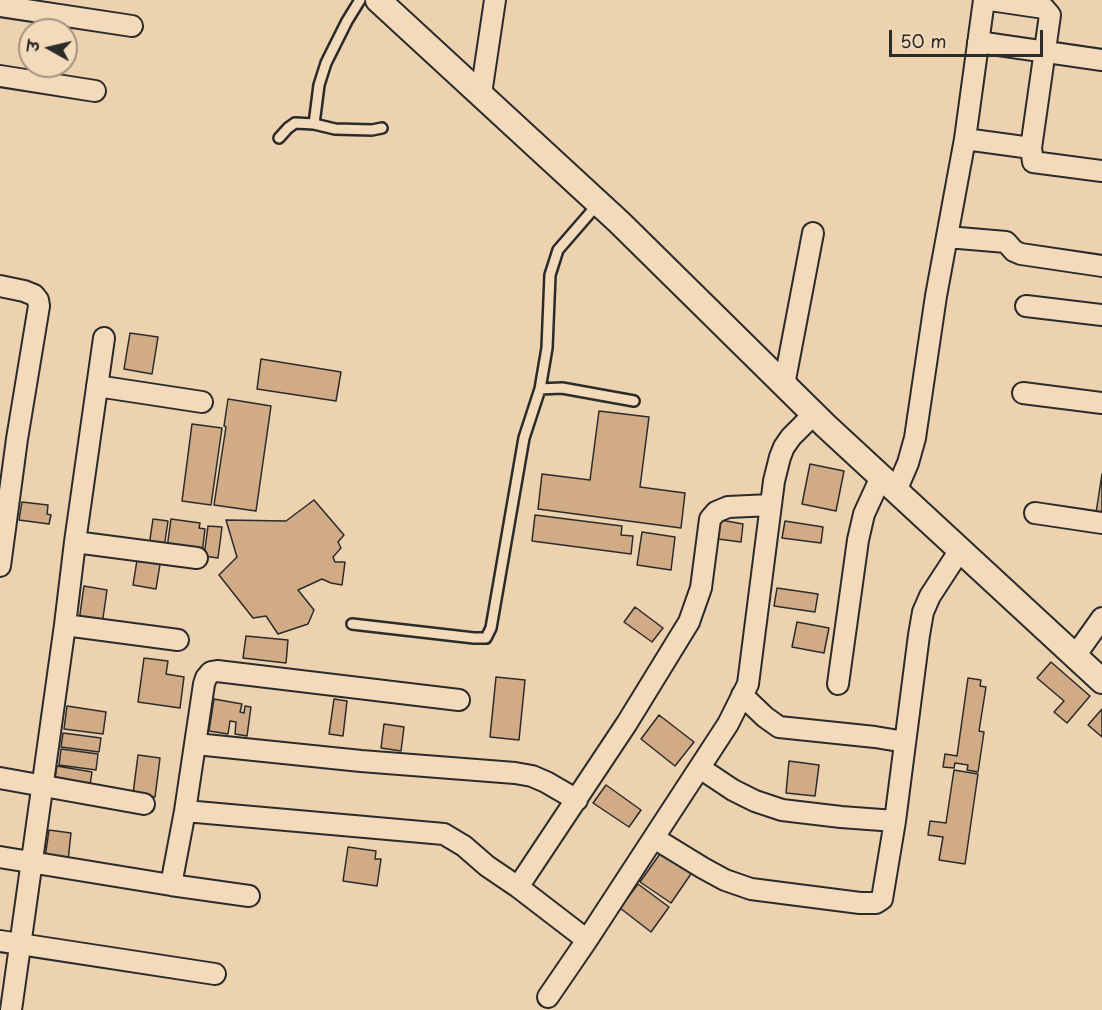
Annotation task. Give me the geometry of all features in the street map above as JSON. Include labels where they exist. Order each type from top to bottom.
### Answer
[{"type":"street","points":[[378,0],[599,203],[814,414],[1102,681]]},
{"type":"street","points":[[481,94],[495,0]]},
{"type":"street","points":[[838,684],[858,540],[864,514],[908,462],[915,438],[936,296],[965,139],[984,0]]},
{"type":"street","points":[[990,0],[1044,8],[1050,15],[1031,148],[1033,162],[1102,171]]},
{"type":"street","points":[[0,6],[132,26]]},
{"type":"street","points":[[978,42],[1102,60]]},
{"type":"street","points":[[0,76],[95,91]]},
{"type":"street","points":[[965,139],[1031,148]]},
{"type":"street","points":[[784,385],[813,233]]},
{"type":"street","points":[[947,237],[1006,242],[1014,251],[1021,254],[1102,266]]},
{"type":"street","points":[[0,286],[34,295],[39,306],[8,437],[0,566]]},
{"type":"street","points":[[1026,306],[1102,315]]},
{"type":"street","points":[[11,1010],[104,338]]},
{"type":"street","points":[[97,386],[202,402]]},
{"type":"street","points":[[1023,393],[1102,403]]},
{"type":"street","points":[[548,997],[700,768],[728,724],[748,684],[774,481],[784,447],[814,414]]},
{"type":"street","points":[[518,887],[627,723],[689,622],[701,588],[710,519],[716,512],[728,507],[771,505]]},
{"type":"street","points":[[1035,513],[1102,523]]},
{"type":"street","points":[[75,542],[197,558]]},
{"type":"street","points":[[654,837],[725,880],[751,889],[860,903],[876,903],[882,899],[895,821],[923,612],[930,596],[960,550]]},
{"type":"street","points":[[1075,656],[1102,618]]},
{"type":"street","points":[[65,625],[178,640]]},
{"type":"street","points":[[171,885],[196,744],[204,684],[211,672],[459,700]]},
{"type":"street","points":[[742,695],[779,727],[905,742]]},
{"type":"street","points":[[196,744],[361,761],[515,773],[532,776],[546,782],[577,800]]},
{"type":"street","points":[[700,768],[733,790],[782,810],[895,821]]},
{"type":"street","points":[[0,778],[144,804]]},
{"type":"street","points":[[185,811],[444,834],[464,846],[487,866],[586,940]]},
{"type":"street","points":[[0,857],[249,896]]},
{"type":"street","points":[[0,941],[215,974]]},
{"type":"lane","points":[[314,124],[319,85],[326,63],[346,21],[360,0]]},
{"type":"lane","points":[[279,138],[295,123],[314,124],[335,129],[382,128]]},
{"type":"lane","points":[[352,624],[486,638],[491,628],[524,438],[540,388],[547,348],[550,275],[558,250],[599,203]]},
{"type":"lane","points":[[540,388],[562,388],[634,400]]},
{"type":"building","points":[[130,333],[158,337],[152,374],[124,369]]},
{"type":"building","points":[[261,359],[341,372],[336,401],[257,389]]},
{"type":"building","points":[[228,399],[271,406],[256,511],[214,505]]},
{"type":"building","points":[[599,411],[649,417],[640,487],[685,493],[681,528],[538,509],[542,474],[590,480]]},
{"type":"building","points":[[192,424],[222,428],[211,505],[182,501]]},
{"type":"building","points":[[810,464],[844,471],[836,511],[802,504]]},
{"type":"building","points":[[1102,474],[1102,514],[1096,513]]},
{"type":"building","points":[[314,500],[344,535],[338,542],[341,548],[333,557],[335,562],[345,562],[342,585],[322,579],[298,590],[314,610],[308,624],[278,634],[266,616],[253,618],[219,575],[237,557],[226,520],[286,521]]},
{"type":"building","points":[[22,502],[48,505],[47,514],[51,515],[49,524],[19,520]]},
{"type":"building","points":[[535,515],[622,526],[621,535],[633,536],[631,554],[532,541]]},
{"type":"building","points":[[153,519],[168,521],[164,548],[149,546]]},
{"type":"building","points":[[171,519],[200,523],[199,528],[205,529],[202,553],[167,548]]},
{"type":"building","points":[[721,520],[743,524],[741,542],[718,539]]},
{"type":"building","points":[[785,521],[823,527],[821,543],[782,538]]},
{"type":"building","points":[[208,526],[222,527],[218,558],[204,556]]},
{"type":"building","points":[[642,532],[675,537],[671,570],[637,565]]},
{"type":"building","points":[[138,554],[161,558],[156,589],[133,585]]},
{"type":"building","points":[[84,586],[107,590],[102,625],[79,621]]},
{"type":"building","points":[[777,588],[818,594],[815,612],[774,606]]},
{"type":"building","points":[[635,607],[663,628],[652,642],[624,622]]},
{"type":"building","points":[[797,622],[829,628],[824,653],[792,647]]},
{"type":"building","points":[[246,636],[288,640],[286,663],[243,658]]},
{"type":"building","points":[[144,658],[168,661],[166,674],[184,677],[180,708],[138,702]]},
{"type":"building","points":[[1051,662],[1090,696],[1067,723],[1054,712],[1064,701],[1037,678]]},
{"type":"building","points":[[496,677],[525,680],[519,740],[490,737]]},
{"type":"building","points":[[968,678],[981,680],[980,686],[986,687],[979,731],[984,732],[978,772],[967,770],[968,765],[955,763],[954,768],[943,767],[945,754],[957,756]]},
{"type":"building","points":[[214,699],[242,704],[240,712],[244,713],[245,706],[251,707],[247,736],[235,734],[236,722],[230,721],[228,734],[209,731]]},
{"type":"building","points":[[334,699],[347,701],[343,736],[329,734]]},
{"type":"building","points":[[67,706],[106,712],[103,734],[64,729]]},
{"type":"building","points":[[1102,709],[1102,737],[1088,725]]},
{"type":"building","points":[[659,715],[694,742],[675,766],[641,739]]},
{"type":"building","points":[[384,724],[404,727],[401,751],[381,748]]},
{"type":"building","points":[[63,733],[101,738],[99,752],[61,747]]},
{"type":"building","points":[[61,749],[98,754],[96,770],[59,765]]},
{"type":"building","points":[[138,755],[160,758],[155,797],[133,794]]},
{"type":"building","points":[[789,761],[819,765],[815,796],[786,793]]},
{"type":"building","points":[[57,766],[92,772],[89,791],[54,785]]},
{"type":"building","points":[[954,770],[978,774],[965,864],[939,860],[943,837],[928,835],[930,821],[946,823]]},
{"type":"building","points":[[606,785],[641,810],[629,827],[593,803]]},
{"type":"building","points":[[49,830],[71,833],[68,861],[45,858]]},
{"type":"building","points":[[348,847],[376,851],[375,859],[381,859],[377,886],[343,881]]},
{"type":"building","points":[[662,851],[693,871],[671,903],[640,882]]},
{"type":"building","points":[[638,884],[669,907],[651,932],[620,908]]}]
